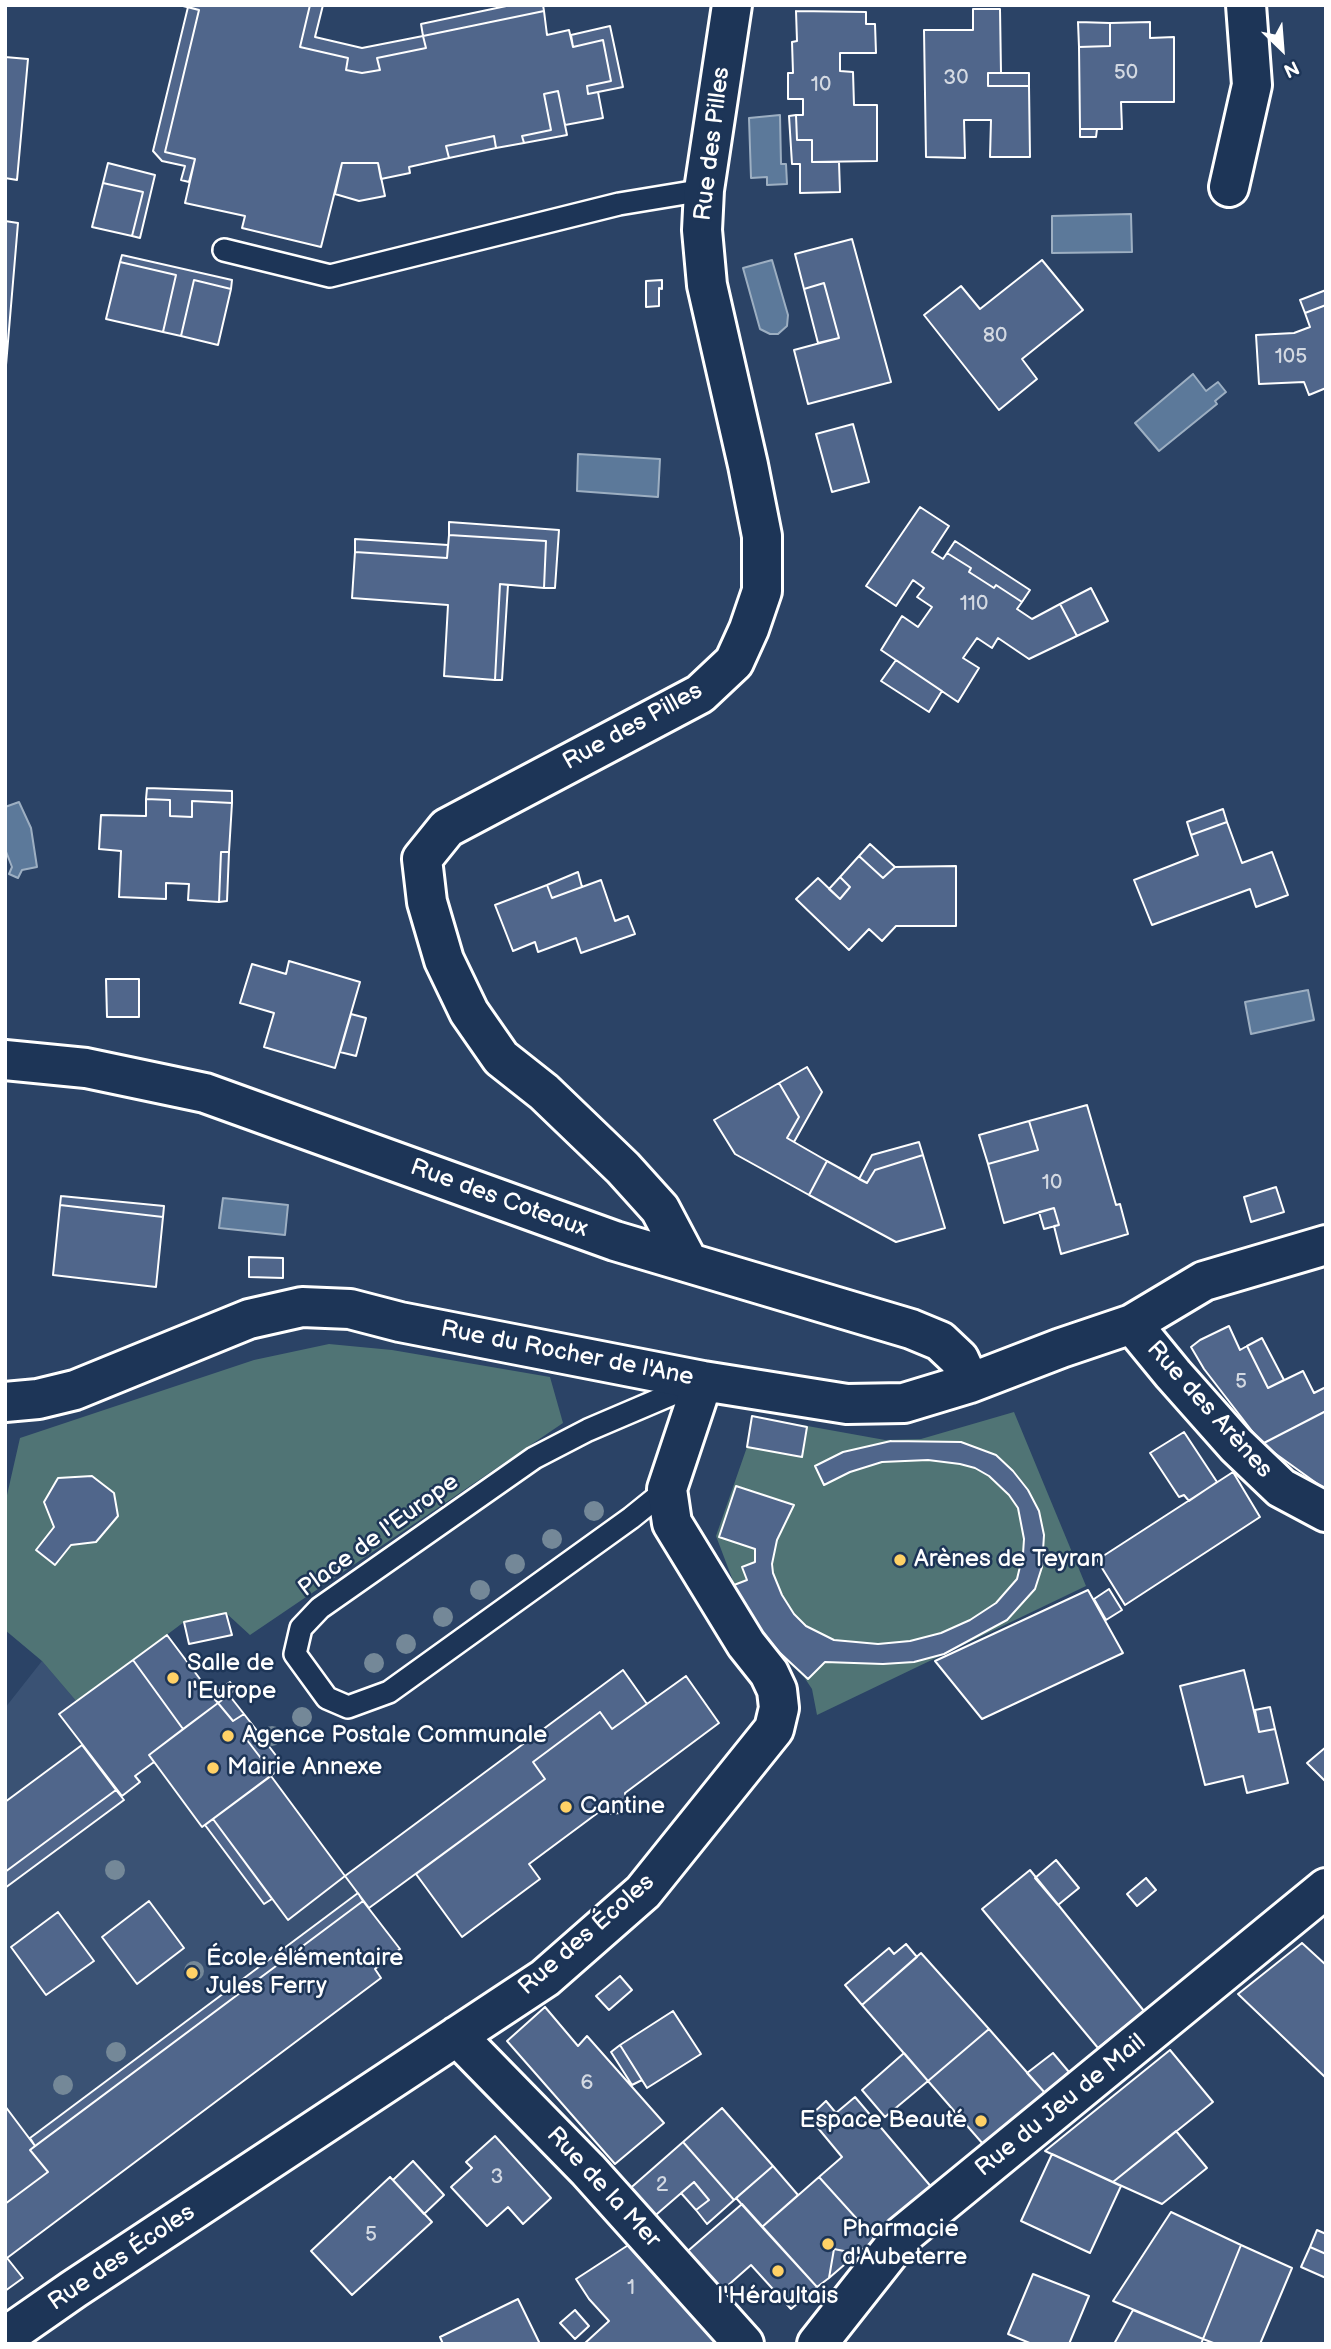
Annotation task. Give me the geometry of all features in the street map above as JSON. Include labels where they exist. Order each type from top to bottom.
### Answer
[{"type":"street","name":"Rue des Pilles","points":[[688,1262],[660,1209],[624,1168],[544,1092],[502,1058],[469,1012],[444,960],[427,902],[422,859],[447,828],[700,694],[734,663],[749,629],[761,591],[762,536],[707,285],[702,230],[704,190],[732,5]]},
{"type":"street","points":[[1230,187],[1252,85],[1246,5]]},
{"type":"street","name":"Rue des Coteaux","points":[[5,1060],[86,1068],[205,1093],[615,1241],[911,1329],[940,1341],[959,1359],[970,1383]]},
{"type":"street","name":"Rue du Rocher de l'Ane","points":[[5,1402],[38,1399],[75,1390],[249,1319],[302,1307],[350,1309],[400,1322],[703,1381],[847,1404],[904,1403],[970,1383],[1132,1324],[1204,1280],[1326,1245]]},
{"type":"street","name":"Rue des Arènes","points":[[1132,1324],[1236,1445],[1281,1488],[1326,1512]]},
{"type":"street","name":"Rue des Écoles","points":[[5,2337],[545,1978],[643,1892],[774,1729],[779,1708],[777,1690],[769,1672],[746,1644],[672,1523],[667,1489],[703,1381]]},
{"type":"street","name":"Rue du Jeu de Mail","points":[[817,2344],[903,2235],[1326,1888]]},
{"type":"street","name":"Rue de la Mer","points":[[457,2036],[588,2170],[744,2344]]},
{"type":"lane","points":[[224,250],[330,276],[619,204],[704,190]]},
{"type":"lane","name":"Place de l'Europe","points":[[667,1489],[631,1518],[389,1692],[348,1707],[327,1698],[295,1654],[301,1628],[320,1608],[534,1458],[588,1430],[703,1381]]},
{"type":"shaded area","points":[[780,115],[781,164],[786,164],[787,184],[767,185],[767,177],[751,178],[749,118]]},
{"type":"shaded area","points":[[1131,214],[1132,252],[1052,253],[1052,216]]},
{"type":"shaded area","points":[[772,260],[788,315],[787,326],[778,334],[770,334],[760,329],[743,268]]},
{"type":"shaded area","points":[[1193,374],[1206,391],[1218,382],[1226,392],[1215,401],[1217,404],[1159,451],[1135,423]]},
{"type":"shaded area","points":[[578,454],[660,459],[658,497],[577,491]]},
{"type":"shaded area","points":[[19,802],[31,828],[37,867],[22,870],[18,878],[9,874],[12,867],[5,849],[5,807]]},
{"type":"shaded area","points":[[1308,990],[1314,1020],[1251,1034],[1245,1002]]},
{"type":"shaded area","points":[[223,1198],[288,1205],[285,1235],[219,1228]]},
{"type":"shaded area","name":"École élémentaire Jules Ferry","points":[[42,1661],[77,1702],[59,1715],[121,1796],[140,1783],[135,1776],[154,1762],[202,1826],[271,1776],[400,1949],[375,1968],[381,1978],[8,2257],[23,2278],[5,2291],[5,1708]]},
{"type":"green space","points":[[329,1344],[392,1350],[550,1377],[563,1423],[250,1635],[226,1613],[184,1622],[77,1702],[42,1661],[5,1630],[5,1504],[20,1438],[254,1360]]},
{"type":"green space","name":"Arènes de Teyran","points":[[1014,1412],[1086,1586],[817,1715],[812,1689],[804,1677],[776,1651],[746,1615],[716,1536],[747,1447],[752,1416],[885,1440],[921,1439]]},
{"type":"building","points":[[179,5],[310,5],[300,47],[348,58],[346,70],[362,73],[380,70],[377,58],[426,48],[423,36],[544,11],[547,35],[569,30],[573,47],[603,40],[611,81],[587,86],[588,94],[598,92],[603,118],[565,125],[558,91],[544,94],[551,130],[522,136],[524,143],[496,148],[494,136],[446,146],[449,158],[409,167],[410,173],[381,179],[378,163],[342,163],[321,247],[242,228],[245,216],[185,203],[195,159],[165,152],[199,10]]},
{"type":"building","points":[[310,5],[323,5],[315,37],[362,48],[423,36],[426,48],[377,58],[380,70],[362,73],[346,70],[348,58],[300,47]]},
{"type":"building","points":[[511,5],[543,5],[544,11],[423,36],[421,24]]},
{"type":"building","points":[[188,7],[199,10],[165,152],[195,159],[189,182],[181,180],[185,166],[162,161],[153,151]]},
{"type":"building","points":[[973,9],[1000,9],[1001,73],[988,73],[988,86],[1029,86],[1030,157],[990,157],[991,120],[964,120],[965,158],[926,157],[924,30],[973,30]]},
{"type":"building","points":[[796,11],[866,12],[866,24],[875,24],[876,53],[840,53],[840,71],[853,72],[854,105],[877,105],[877,161],[812,162],[812,140],[797,140],[796,115],[803,115],[803,99],[788,99],[788,73],[793,73],[792,42],[797,41]]},
{"type":"building","points":[[1078,22],[1110,23],[1110,46],[1079,47]]},
{"type":"building","points":[[1150,22],[1150,38],[1174,37],[1174,102],[1121,102],[1122,129],[1080,129],[1079,47],[1110,46],[1110,23]]},
{"type":"building","points":[[610,26],[623,87],[588,94],[587,86],[611,81],[603,40],[573,47],[571,35]]},
{"type":"building","points":[[5,57],[28,59],[17,180],[5,178]]},
{"type":"building","points":[[988,73],[1029,73],[1029,86],[988,86]]},
{"type":"building","points":[[558,91],[567,135],[524,143],[522,136],[551,130],[544,94]]},
{"type":"building","points":[[796,115],[797,140],[812,140],[812,162],[839,162],[840,192],[800,193],[800,164],[792,164],[789,116]]},
{"type":"building","points":[[1080,129],[1097,129],[1096,137],[1080,137]]},
{"type":"building","points":[[494,136],[496,148],[449,158],[446,146]]},
{"type":"building","points":[[108,163],[155,175],[140,238],[132,236],[143,192],[103,183]]},
{"type":"building","points":[[342,163],[378,163],[385,196],[359,201],[335,194]]},
{"type":"building","points":[[103,183],[143,192],[132,236],[92,227]]},
{"type":"building","points":[[5,221],[18,223],[6,365],[5,365]]},
{"type":"building","points":[[852,239],[891,382],[808,404],[794,350],[839,338],[824,283],[804,289],[795,254]]},
{"type":"building","points":[[122,255],[232,280],[231,289],[194,280],[181,336],[163,332],[176,275],[120,262]]},
{"type":"building","points":[[1042,260],[1083,310],[1022,359],[1037,379],[999,410],[924,315],[961,286],[980,309]]},
{"type":"building","points":[[120,262],[176,275],[163,332],[106,319]]},
{"type":"building","points":[[194,280],[231,289],[218,345],[181,336]]},
{"type":"building","points":[[662,280],[659,306],[646,307],[646,281]]},
{"type":"building","points":[[824,283],[839,338],[818,343],[804,289]]},
{"type":"building","points":[[1326,290],[1326,305],[1305,313],[1300,300]]},
{"type":"building","points":[[1326,305],[1326,388],[1309,395],[1304,382],[1259,384],[1256,335],[1294,333],[1310,327],[1305,313]]},
{"type":"building","points":[[853,424],[869,482],[832,492],[816,434]]},
{"type":"building","points":[[920,507],[949,526],[932,552],[943,559],[947,553],[971,568],[969,572],[1022,602],[1017,609],[1032,619],[1060,604],[1077,636],[1029,659],[998,638],[992,648],[977,638],[963,658],[979,668],[958,702],[881,650],[902,616],[918,627],[932,607],[917,597],[924,588],[913,580],[896,606],[866,586]]},
{"type":"building","points":[[449,522],[559,530],[555,588],[544,588],[546,541],[449,535]]},
{"type":"building","points":[[449,535],[546,541],[544,588],[500,584],[495,680],[444,676],[448,605],[352,598],[355,552],[447,558]]},
{"type":"building","points":[[355,539],[448,545],[447,558],[355,552]]},
{"type":"building","points":[[955,541],[1030,590],[1022,602],[969,572],[971,568],[947,553]]},
{"type":"building","points":[[500,584],[508,585],[502,680],[495,680]]},
{"type":"building","points":[[1091,588],[1108,621],[1077,636],[1060,604]]},
{"type":"building","points":[[896,660],[942,691],[929,712],[881,681]]},
{"type":"building","points":[[147,788],[232,791],[232,803],[192,801],[192,817],[170,816],[170,800],[146,799]]},
{"type":"building","points":[[146,799],[170,800],[170,816],[192,817],[192,801],[232,803],[229,852],[221,852],[219,902],[188,900],[189,884],[166,883],[166,899],[119,897],[121,851],[99,849],[101,815],[146,816]]},
{"type":"building","points":[[1223,809],[1227,822],[1191,835],[1187,822]]},
{"type":"building","points":[[1227,822],[1242,863],[1272,852],[1288,895],[1256,907],[1250,889],[1152,925],[1134,880],[1198,855],[1191,835]]},
{"type":"building","points":[[870,844],[895,867],[883,878],[859,856]]},
{"type":"building","points":[[221,852],[229,852],[227,901],[219,902]]},
{"type":"building","points":[[859,856],[883,878],[895,867],[956,866],[956,926],[896,926],[882,941],[869,929],[849,950],[796,899],[818,878],[840,899],[850,887],[840,877]]},
{"type":"building","points":[[578,872],[582,887],[552,898],[547,885]]},
{"type":"building","points":[[840,877],[850,887],[840,899],[829,889]]},
{"type":"building","points":[[601,880],[615,921],[628,916],[635,934],[581,953],[576,938],[538,952],[535,942],[513,951],[495,905],[547,885],[552,898]]},
{"type":"building","points":[[289,961],[360,982],[335,1068],[264,1047],[274,1013],[240,1003],[252,964],[286,974]]},
{"type":"building","points":[[106,979],[139,979],[139,1017],[107,1017]]},
{"type":"building","points":[[351,1014],[366,1018],[356,1056],[340,1052]]},
{"type":"building","points":[[807,1067],[822,1092],[794,1142],[787,1138],[799,1117],[779,1083]]},
{"type":"building","points":[[779,1083],[799,1117],[787,1138],[827,1161],[809,1195],[735,1154],[714,1120]]},
{"type":"building","points":[[1087,1105],[1116,1205],[1120,1204],[1128,1234],[1061,1254],[1054,1226],[1059,1225],[1054,1208],[1004,1223],[988,1164],[1038,1150],[1029,1121]]},
{"type":"building","points":[[1029,1121],[1038,1150],[988,1164],[979,1135]]},
{"type":"building","points":[[919,1142],[923,1155],[875,1170],[867,1183],[859,1179],[872,1155]]},
{"type":"building","points":[[923,1155],[945,1228],[896,1242],[809,1195],[827,1161],[867,1183],[875,1170]]},
{"type":"building","points":[[1276,1187],[1284,1212],[1251,1222],[1244,1197]]},
{"type":"building","points":[[61,1196],[164,1206],[163,1217],[60,1205]]},
{"type":"building","points":[[60,1205],[163,1217],[156,1287],[53,1275]]},
{"type":"building","points":[[1054,1208],[1059,1225],[1044,1229],[1039,1212]]},
{"type":"building","points":[[249,1257],[283,1258],[283,1278],[249,1277]]},
{"type":"building","points":[[1229,1326],[1240,1350],[1247,1346],[1268,1388],[1303,1371],[1314,1393],[1326,1387],[1326,1411],[1262,1444],[1204,1369],[1191,1347]]},
{"type":"building","points":[[1262,1338],[1284,1380],[1268,1388],[1247,1346]]},
{"type":"building","points":[[1326,1411],[1326,1490],[1262,1444]]},
{"type":"building","points":[[752,1416],[807,1427],[802,1457],[747,1447]]},
{"type":"building","points":[[1184,1432],[1217,1482],[1189,1501],[1184,1495],[1179,1497],[1150,1453]]},
{"type":"building","points":[[891,1441],[961,1442],[996,1455],[1013,1471],[1028,1490],[1039,1511],[1044,1535],[1042,1567],[1035,1589],[1007,1620],[944,1654],[914,1662],[825,1662],[808,1679],[746,1615],[734,1585],[747,1580],[742,1567],[755,1562],[755,1549],[719,1537],[736,1486],[794,1505],[777,1540],[773,1573],[794,1614],[806,1626],[834,1640],[878,1644],[910,1641],[941,1633],[970,1620],[996,1603],[1017,1579],[1024,1539],[1018,1508],[989,1476],[975,1468],[928,1460],[882,1462],[850,1472],[824,1485],[815,1466],[843,1452]]},
{"type":"building","points":[[1233,1472],[1260,1517],[1125,1605],[1097,1560]]},
{"type":"building","points":[[92,1476],[114,1493],[118,1516],[96,1542],[71,1545],[55,1565],[36,1550],[54,1527],[44,1502],[58,1478]]},
{"type":"building","points":[[1109,1589],[1122,1610],[1106,1620],[1094,1599]]},
{"type":"building","points":[[1088,1590],[1123,1653],[982,1719],[935,1661]]},
{"type":"building","points":[[226,1613],[232,1635],[189,1644],[184,1622]]},
{"type":"building","name":"Salle de l'Europe","points":[[167,1635],[218,1703],[183,1729],[133,1660]]},
{"type":"building","points":[[133,1660],[183,1729],[149,1755],[154,1762],[135,1776],[140,1782],[122,1796],[59,1714]]},
{"type":"building","points":[[623,1670],[647,1704],[612,1729],[600,1712],[533,1762],[545,1779],[369,1908],[345,1876]]},
{"type":"building","points":[[1244,1670],[1259,1732],[1275,1729],[1288,1783],[1247,1793],[1243,1776],[1205,1785],[1180,1686]]},
{"type":"building","name":"Cantine","points":[[686,1676],[719,1723],[625,1793],[627,1804],[621,1813],[607,1814],[603,1809],[529,1864],[540,1879],[462,1937],[416,1874],[545,1779],[533,1762],[600,1712],[612,1729]]},
{"type":"building","points":[[230,1682],[235,1690],[218,1703],[212,1696]]},
{"type":"building","points":[[229,1695],[244,1714],[233,1721],[218,1703]]},
{"type":"building","name":"Mairie Annexe","points":[[218,1703],[233,1721],[244,1714],[258,1732],[247,1740],[273,1774],[202,1827],[149,1755]]},
{"type":"building","points":[[1270,1707],[1275,1729],[1259,1732],[1255,1710]]},
{"type":"building","points":[[258,1732],[284,1766],[273,1774],[247,1740]]},
{"type":"building","points":[[82,1745],[116,1790],[5,1872],[5,1802]]},
{"type":"building","points":[[1326,1747],[1326,1782],[1307,1763]]},
{"type":"building","points":[[271,1776],[345,1876],[288,1920],[213,1819]]},
{"type":"building","points":[[116,1790],[124,1800],[5,1888],[5,1872]]},
{"type":"building","points":[[213,1819],[272,1899],[264,1904],[205,1825]]},
{"type":"building","points":[[1056,1860],[1079,1888],[1058,1905],[1035,1878]]},
{"type":"building","points":[[1030,1870],[1144,2011],[1098,2048],[982,1909]]},
{"type":"building","points":[[1146,1878],[1156,1890],[1137,1906],[1127,1894]]},
{"type":"building","points":[[358,1893],[363,1901],[35,2146],[30,2138]]},
{"type":"building","points":[[149,1901],[184,1948],[137,1984],[102,1937]]},
{"type":"building","points":[[363,1901],[400,1949],[375,1969],[381,1978],[7,2258],[5,2204],[48,2172],[30,2150]]},
{"type":"building","points":[[58,1912],[94,1961],[46,1995],[11,1947]]},
{"type":"building","points":[[1302,1943],[1326,1965],[1326,2078],[1238,1994]]},
{"type":"building","points":[[906,1944],[917,1957],[862,2005],[845,1985],[889,1948],[894,1954]]},
{"type":"building","points":[[921,1953],[989,2029],[928,2081],[862,2005]]},
{"type":"building","points":[[620,1976],[632,1990],[609,2010],[596,1996]]},
{"type":"building","points":[[545,2007],[578,2046],[587,2036],[664,2123],[615,2164],[507,2041]]},
{"type":"building","points":[[673,2011],[701,2054],[647,2088],[620,2045]]},
{"type":"building","points":[[989,2029],[1045,2093],[983,2144],[928,2081]]},
{"type":"building","points":[[620,2045],[642,2080],[632,2085],[611,2052]]},
{"type":"building","points":[[1170,2050],[1213,2102],[1113,2182],[1045,2151]]},
{"type":"building","points":[[904,2053],[928,2081],[885,2117],[862,2090]]},
{"type":"building","points":[[1053,2053],[1069,2072],[1045,2093],[1027,2073]]},
{"type":"building","points":[[855,2097],[933,2189],[875,2239],[819,2177],[842,2157],[818,2128]]},
{"type":"building","points":[[826,2101],[836,2113],[818,2128],[809,2117]]},
{"type":"building","points":[[5,2106],[35,2146],[30,2150],[48,2172],[5,2204]]},
{"type":"building","points":[[722,2108],[773,2166],[734,2200],[683,2142]]},
{"type":"building","points":[[1176,2131],[1207,2168],[1162,2204],[1113,2182]]},
{"type":"building","points":[[495,2136],[551,2198],[523,2224],[508,2207],[487,2226],[451,2187],[472,2168],[466,2162]]},
{"type":"building","points":[[683,2142],[734,2200],[707,2224],[696,2210],[709,2200],[694,2182],[650,2220],[626,2192]]},
{"type":"building","points":[[1052,2154],[1121,2186],[1090,2253],[1021,2221]]},
{"type":"building","points":[[413,2161],[444,2195],[424,2214],[393,2180]]},
{"type":"building","points":[[773,2166],[798,2195],[762,2227],[736,2198]]},
{"type":"building","points":[[390,2177],[432,2222],[352,2295],[311,2251]]},
{"type":"building","points":[[819,2177],[875,2239],[851,2259],[844,2251],[834,2249],[829,2278],[817,2287],[762,2227]]},
{"type":"building","points":[[694,2182],[709,2200],[696,2210],[681,2193]]},
{"type":"building","points":[[742,2204],[817,2287],[791,2309],[751,2265],[717,2295],[682,2256]]},
{"type":"building","points":[[1171,2212],[1241,2245],[1203,2339],[1113,2301]]},
{"type":"building","points":[[1317,2230],[1326,2234],[1326,2254],[1310,2247]]},
{"type":"building","points":[[633,2242],[730,2344],[584,2344],[609,2321],[589,2299],[576,2279]]},
{"type":"building","points":[[1241,2245],[1292,2268],[1260,2344],[1216,2344],[1203,2339]]},
{"type":"building","points":[[1310,2247],[1326,2254],[1326,2278],[1301,2267]]},
{"type":"building","points":[[834,2249],[844,2251],[851,2259],[829,2278]]},
{"type":"building","points":[[7,2258],[23,2278],[5,2291],[5,2259]]},
{"type":"building","points":[[1033,2274],[1089,2296],[1069,2344],[1032,2344],[1008,2334]]},
{"type":"building","points":[[518,2299],[540,2344],[443,2344],[440,2337]]},
{"type":"building","points":[[575,2310],[589,2326],[575,2339],[560,2323]]},
{"type":"building","points":[[1133,2310],[1203,2339],[1201,2344],[1114,2344]]},
{"type":"place","name":"Arènes de Teyran","points":[[900,1560]]},
{"type":"place","name":"Salle de l'Europe","points":[[173,1678]]},
{"type":"place","name":"Agence Postale Communale","points":[[228,1736]]},
{"type":"place","name":"Mairie Annexe","points":[[213,1768]]},
{"type":"place","name":"Cantine","points":[[566,1807]]},
{"type":"place","name":"École élémentaire Jules Ferry","points":[[192,1973]]},
{"type":"place","name":"Espace Beauté","points":[[981,2121]]},
{"type":"place","name":"Pharmacie d'Aubeterre","points":[[828,2244]]},
{"type":"place","name":"l'Héraultais","points":[[778,2271]]}]
